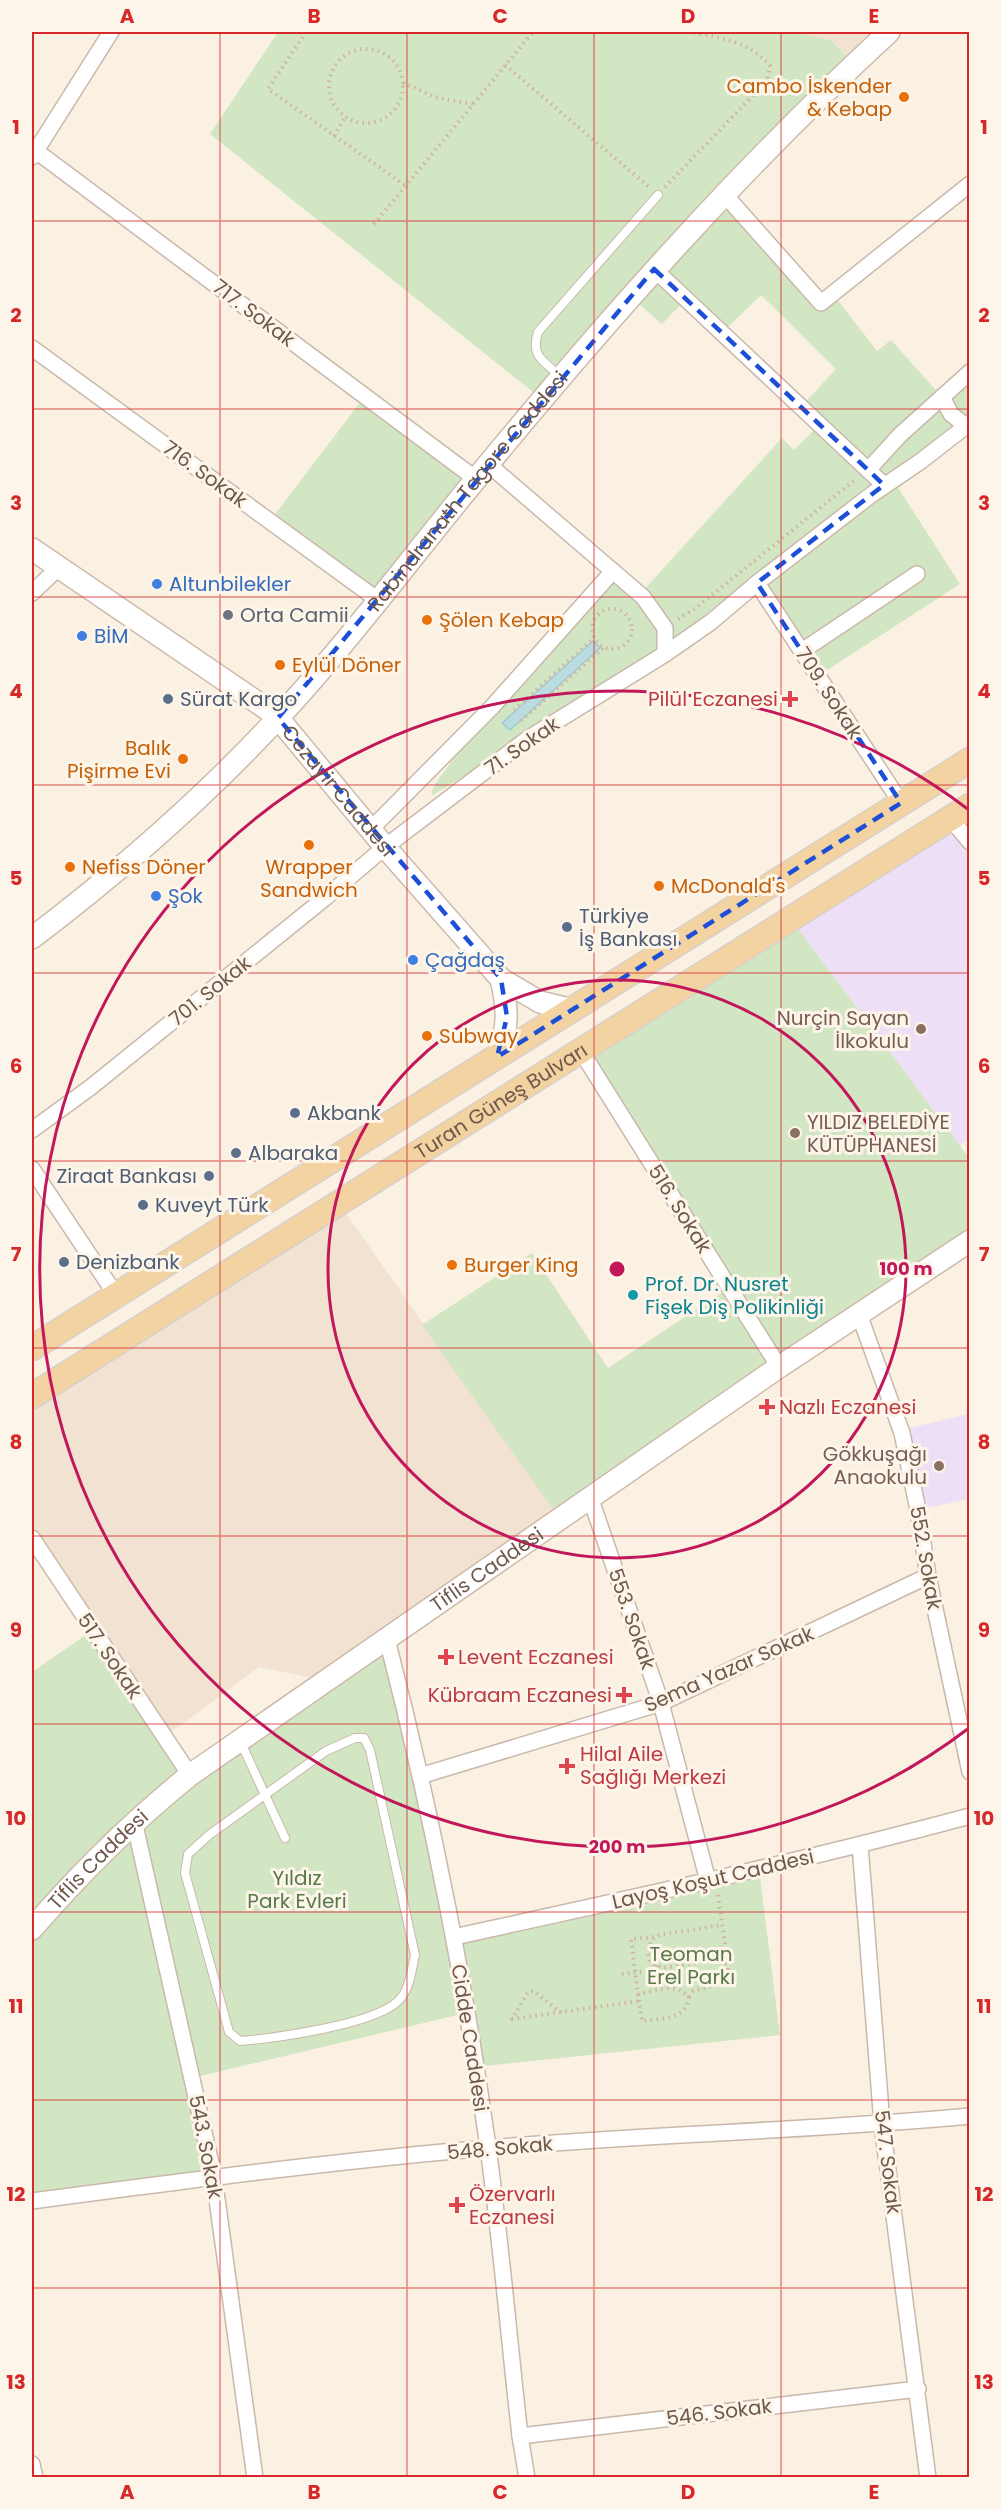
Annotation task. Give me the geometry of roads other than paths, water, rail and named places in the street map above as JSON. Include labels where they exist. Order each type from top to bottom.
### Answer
[{"type":"main road","name":"Turan Güneş Bulvarı","points":[[32,1348],[969,760]]},
{"type":"main road","name":"Turan Güneş Bulvarı","points":[[32,1396],[960,812]]},
{"type":"street","points":[[33,152],[111,32]]},
{"type":"street","name":"Rabindranath Tagore Caddesi","points":[[32,938],[72,907],[222,775],[278,718],[378,600],[482,471],[654,269],[725,195],[890,32]]},
{"type":"street","name":"717. Sokak","points":[[33,152],[482,471],[613,571],[643,597],[665,628],[665,654]]},
{"type":"street","points":[[725,195],[821,303],[969,184]]},
{"type":"street","points":[[654,269],[884,485]]},
{"type":"street","name":"716. Sokak","points":[[32,348],[378,600]]},
{"type":"street","points":[[868,470],[900,435],[969,372]]},
{"type":"street","points":[[942,397],[951,414],[968,424]]},
{"type":"street","name":"71. Sokak","points":[[385,847],[526,740],[665,654],[711,622],[757,583],[884,485],[921,461],[968,424]]},
{"type":"street","name":"Cezayir Caddesi","points":[[32,549],[278,718],[385,847],[501,978],[540,1002],[573,1010]]},
{"type":"street","points":[[32,593],[58,568]]},
{"type":"street","points":[[370,829],[492,707],[613,571]]},
{"type":"street","points":[[802,651],[917,574]]},
{"type":"street","name":"709. Sokak","points":[[757,583],[901,803]]},
{"type":"street","points":[[960,812],[969,842]]},
{"type":"street","name":"701. Sokak","points":[[32,1130],[109,1073],[385,847]]},
{"type":"street","points":[[497,1057],[506,1035],[507,1017],[501,978]]},
{"type":"street","name":"516. Sokak","points":[[581,1050],[779,1367]]},
{"type":"street","points":[[32,1168],[117,1295]]},
{"type":"street","name":"Tiflis Caddesi","points":[[32,1929],[68,1887],[134,1821],[190,1775],[779,1367],[968,1245]]},
{"type":"street","name":"552. Sokak","points":[[859,1314],[902,1433],[918,1510],[928,1576],[969,1772]]},
{"type":"street","name":"553. Sokak","points":[[590,1497],[661,1703],[712,1880]]},
{"type":"street","name":"517. Sokak","points":[[32,1538],[190,1775]]},
{"type":"street","name":"Sema Yazar Sokak","points":[[420,1776],[661,1703],[928,1576]]},
{"type":"street","name":"Cidde Caddesi","points":[[387,1639],[420,1776],[454,1937],[488,2148],[520,2436],[527,2478]]},
{"type":"street","name":"Layoş Koşut Caddesi","points":[[454,1937],[712,1880],[860,1845],[969,1816]]},
{"type":"street","name":"543. Sokak","points":[[134,1821],[214,2177],[255,2478]]},
{"type":"street","name":"547. Sokak","points":[[860,1845],[882,2124],[928,2478]]},
{"type":"street","name":"548. Sokak","points":[[32,2201],[214,2177],[488,2148],[882,2124],[969,2116]]},
{"type":"street","name":"546. Sokak","points":[[520,2436],[918,2389]]},
{"type":"street","points":[[32,2464],[34,2478]]},
{"type":"lane","points":[[562,378],[536,353],[534,344],[538,332],[658,195]]},
{"type":"lane","points":[[355,1738],[364,1738],[370,1750],[415,1955],[408,1987],[398,2002],[377,2014],[287,2037],[240,2041],[229,2032],[185,1874],[188,1854],[209,1835],[266,1794],[326,1750],[355,1738]]},
{"type":"lane","points":[[240,1742],[285,1838]]},
{"type":"water","points":[[593,641],[600,648],[510,730],[502,723]]},
{"type":"place","name":"Cambo İskender & Kebap","points":[[904,97]]},
{"type":"place","name":"Altunbilekler","points":[[157,584]]},
{"type":"place","name":"Orta Camii","points":[[228,615]]},
{"type":"place","name":"Şölen Kebap","points":[[427,620]]},
{"type":"place","name":"BİM","points":[[82,636]]},
{"type":"place","name":"Eylül Döner","points":[[280,665]]},
{"type":"place","name":"Sürat Kargo","points":[[168,699]]},
{"type":"place","name":"Pilül Eczanesi","points":[[790,699]]},
{"type":"place","name":"Balık Pişirme Evi","points":[[183,759]]},
{"type":"place","name":"Wrapper Sandwich","points":[[309,845]]},
{"type":"place","name":"Nefiss Döner","points":[[70,867]]},
{"type":"place","name":"McDonald's","points":[[659,886]]},
{"type":"place","name":"Şok","points":[[156,896]]},
{"type":"place","name":"Türkiye İş Bankası","points":[[567,927]]},
{"type":"place","name":"Çağdaş","points":[[413,960]]},
{"type":"place","name":"Nurçin Sayan İlkokulu","points":[[921,1029]]},
{"type":"place","name":"Subway","points":[[427,1036]]},
{"type":"place","name":"Akbank","points":[[295,1113]]},
{"type":"place","name":"YILDIZ BELEDİYE KÜTÜPHANESİ","points":[[795,1133]]},
{"type":"place","name":"Albaraka","points":[[236,1153]]},
{"type":"place","name":"Ziraat Bankası","points":[[209,1176]]},
{"type":"place","name":"Kuveyt Türk","points":[[143,1205]]},
{"type":"place","name":"Denizbank","points":[[64,1262]]},
{"type":"place","name":"Burger King","points":[[452,1265]]},
{"type":"place","name":"Prof. Dr. Nusret Fişek Diş Polikinliği","points":[[633,1295]]},
{"type":"place","name":"Nazlı Eczanesi","points":[[767,1407]]},
{"type":"place","name":"Gökkuşağı Anaokulu","points":[[939,1466]]},
{"type":"place","name":"Levent Eczanesi","points":[[446,1657]]},
{"type":"place","name":"Kübraam Eczanesi","points":[[624,1695]]},
{"type":"place","name":"Hilal Aile Sağlığı Merkezi","points":[[567,1766]]},
{"type":"place","name":"Özervarlı Eczanesi","points":[[457,2205]]},
{"type":"park label","name":"Yıldız Park Evleri","points":[[297,1890]]},
{"type":"park label","name":"Teoman Erel Parkı","points":[[691,1966]]}]
